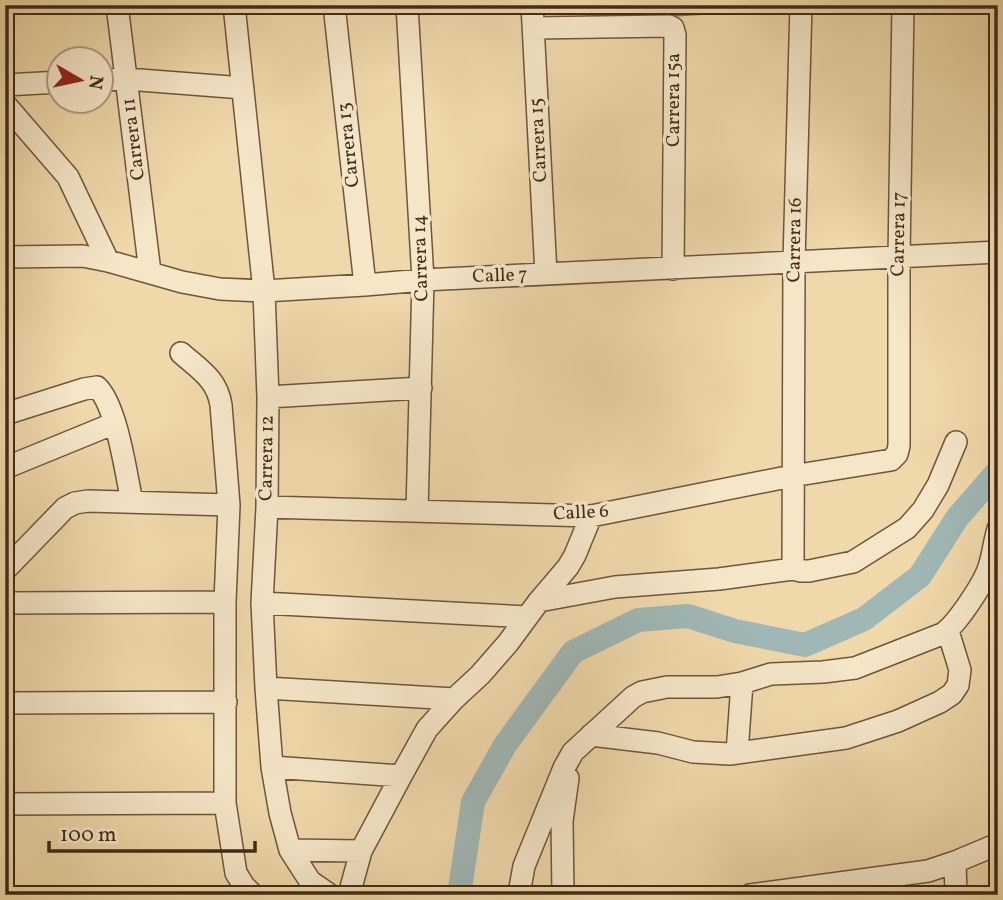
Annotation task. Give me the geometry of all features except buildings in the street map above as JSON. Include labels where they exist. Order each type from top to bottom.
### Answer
[{"type":"street","name":"Carrera 11","points":[[117,5],[150,272]]},
{"type":"street","name":"Carrera 12","points":[[234,5],[264,290],[268,397],[267,508],[262,603],[265,688],[272,767],[279,813],[290,850],[310,881],[330,895]]},
{"type":"street","name":"Carrera 13","points":[[334,5],[365,285]]},
{"type":"street","name":"Carrera 14","points":[[407,5],[423,280],[417,512]]},
{"type":"street","name":"Carrera 15","points":[[533,5],[546,274]]},
{"type":"street","name":"Carrera 16","points":[[793,569],[794,262],[801,5]]},
{"type":"street","name":"Carrera 17","points":[[891,460],[897,454],[899,446],[903,5]]},
{"type":"street","name":"Carrera 15a","points":[[534,29],[673,28],[673,269]]},
{"type":"street","points":[[116,79],[243,88]]},
{"type":"street","points":[[5,85],[46,83]]},
{"type":"street","points":[[5,104],[68,177],[108,261]]},
{"type":"street","name":"Calle 7","points":[[5,257],[83,256],[211,288],[264,290],[998,252]]},
{"type":"street","points":[[181,353],[214,382],[219,393],[229,505],[225,602],[225,803],[236,873],[253,895]]},
{"type":"street","points":[[5,414],[97,387],[103,392],[115,423],[132,502]]},
{"type":"street","points":[[268,397],[421,388]]},
{"type":"street","points":[[5,468],[115,423]]},
{"type":"street","points":[[262,603],[533,609],[615,587],[719,579],[793,569],[809,571],[853,562],[908,528],[938,485],[956,442]]},
{"type":"street","name":"Calle 6","points":[[267,508],[591,516],[792,476],[891,460]]},
{"type":"street","points":[[5,570],[65,508],[75,503],[88,501],[229,505]]},
{"type":"street","points":[[349,895],[361,851],[427,729],[508,643],[568,567],[591,516]]},
{"type":"street","points":[[521,895],[521,879],[529,854],[558,781],[573,752],[632,697],[667,687],[699,688],[742,683],[771,674],[855,668],[948,631],[960,618],[984,578],[992,558],[998,529]]},
{"type":"street","points":[[5,603],[225,602]]},
{"type":"street","points":[[592,735],[658,743],[692,752],[737,753],[846,738],[898,721],[952,694],[958,685],[960,670],[948,631]]},
{"type":"street","points":[[737,753],[742,683]]},
{"type":"street","points":[[265,688],[454,699]]},
{"type":"street","points":[[5,703],[226,702]]},
{"type":"street","points":[[563,895],[562,821],[573,752]]},
{"type":"street","points":[[272,767],[401,776]]},
{"type":"street","points":[[5,804],[225,803]]},
{"type":"street","points":[[750,895],[824,890],[918,872],[956,862],[998,844]]},
{"type":"street","points":[[290,850],[361,851]]},
{"type":"street","points":[[956,862],[956,895]]},
{"type":"green space","points":[[587,5],[732,5],[733,12],[588,21]]},
{"type":"waterway","points":[[459,895],[473,802],[505,745],[573,652],[638,620],[688,616],[735,631],[805,645],[864,619],[920,576],[957,518],[998,471]]}]
